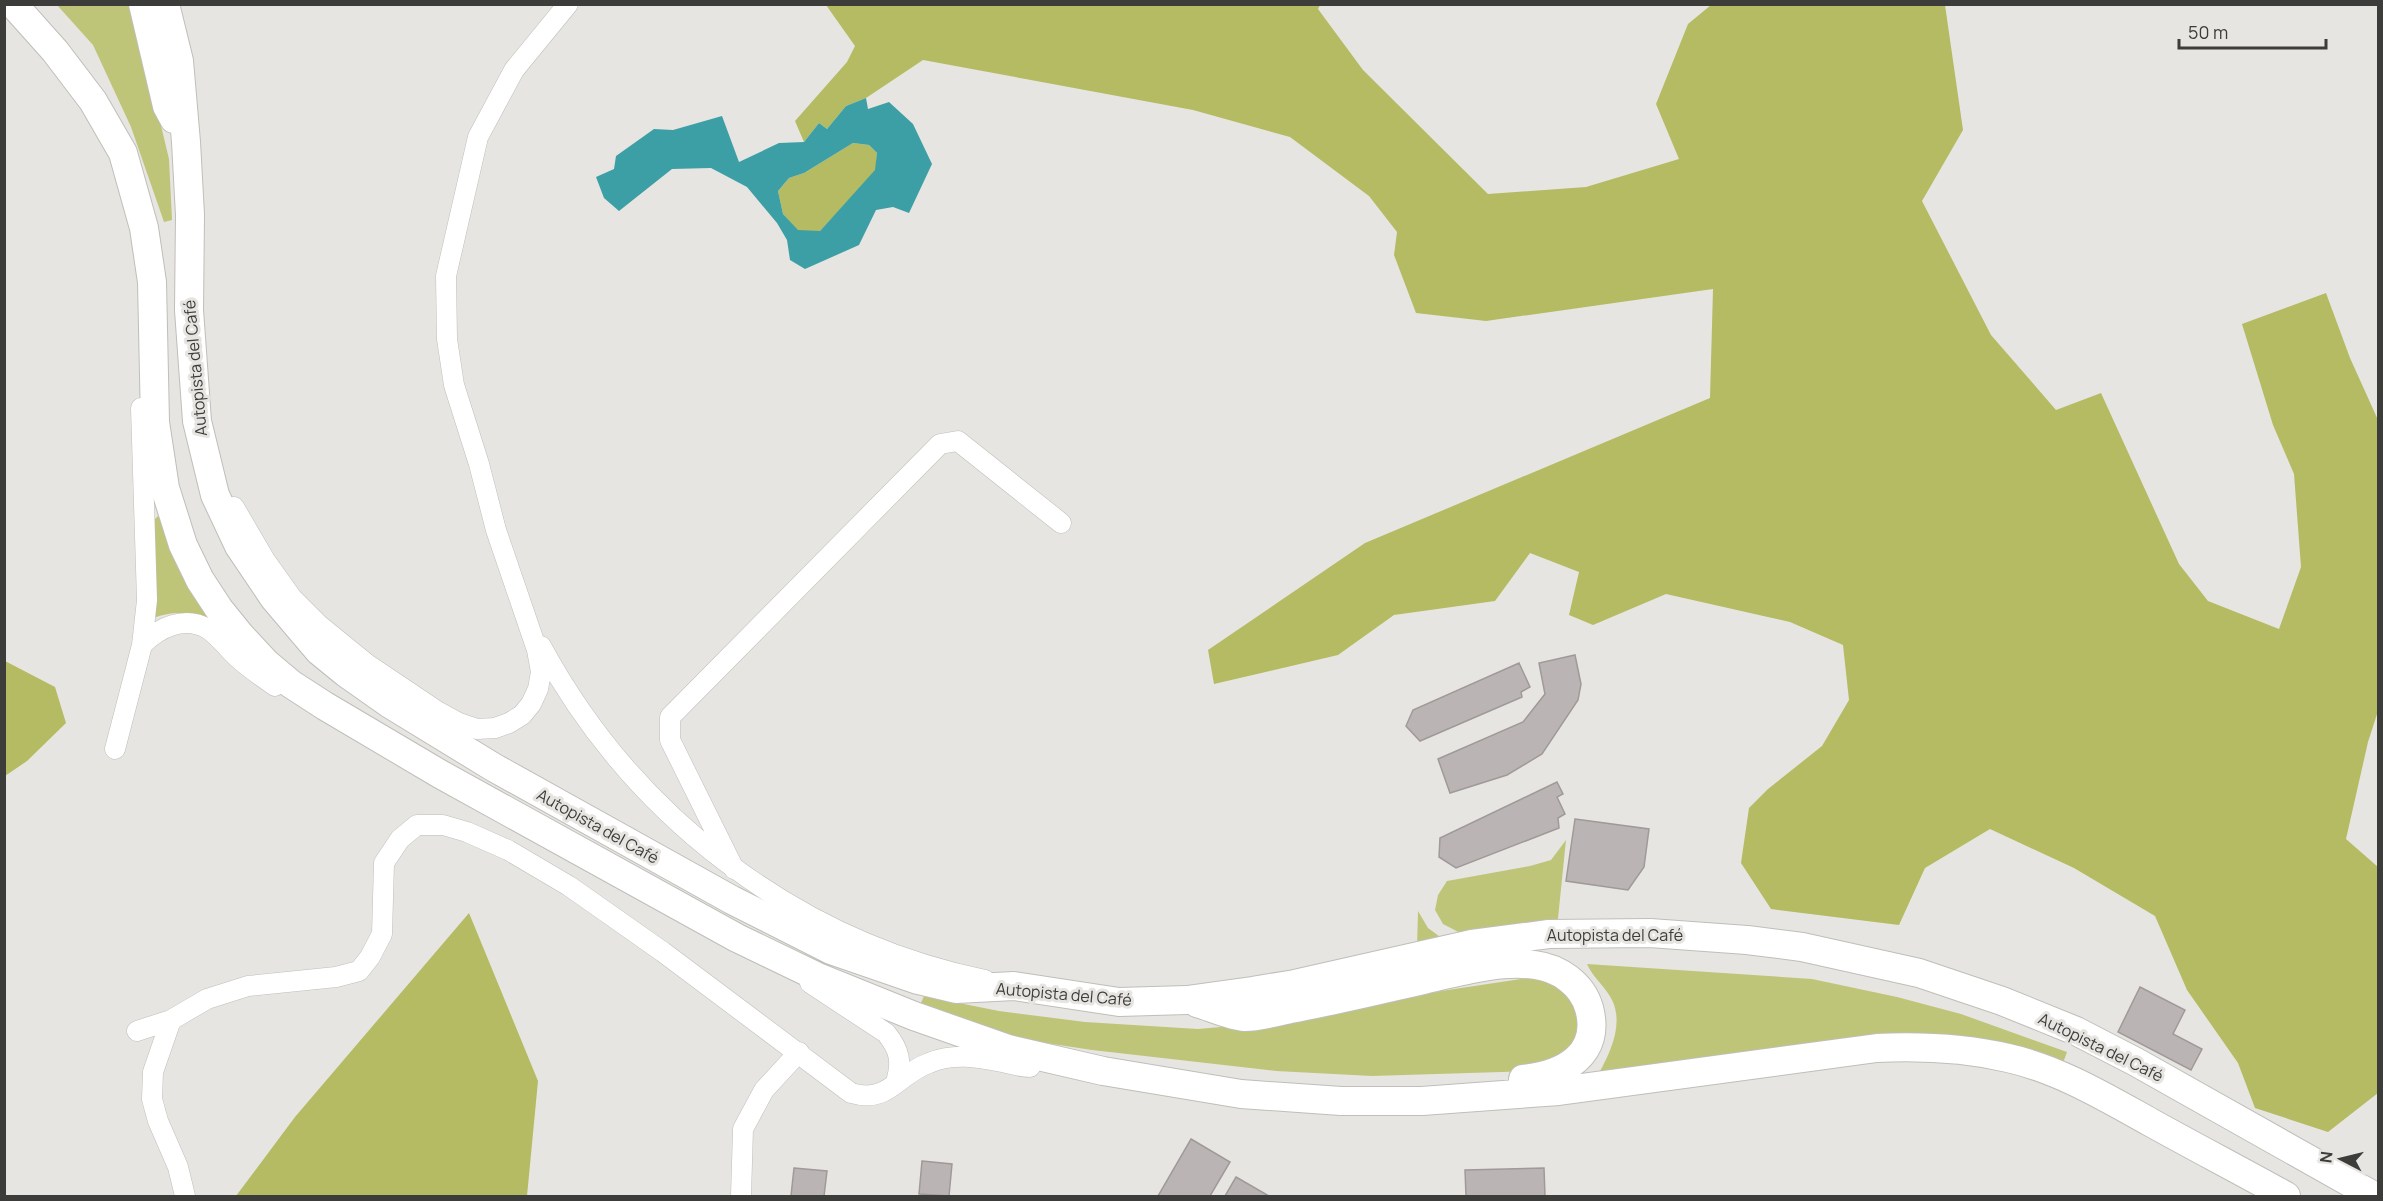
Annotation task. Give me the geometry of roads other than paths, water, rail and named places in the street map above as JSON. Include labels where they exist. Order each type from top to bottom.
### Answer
[{"type":"highway","name":"Autopista del Café","points":[[13,4],[93,101],[123,153],[144,228],[152,282],[155,422],[165,488],[183,545],[200,580],[219,609],[246,642],[291,684],[354,724],[737,938],[866,998],[1008,1049],[1062,1063],[1241,1094],[1341,1101],[1463,1099],[1559,1091],[1877,1048],[1912,1046],[1945,1048],[2010,1058],[2044,1069],[2125,1108],[2255,1189],[2286,1197]]},
{"type":"highway","points":[[31,4],[78,57],[104,102],[123,153]]},
{"type":"highway","points":[[143,4],[167,106],[186,142]]},
{"type":"highway","name":"Autopista del Café","points":[[165,4],[179,61],[186,142],[190,215],[189,310],[197,421],[215,495],[239,546],[274,598],[319,651],[346,673],[427,727],[585,819],[750,910],[831,950],[877,967],[956,989],[1014,987],[1119,1002],[1187,1000],[1295,984],[1473,944],[1548,934],[1650,933],[1747,940],[1802,947],[1919,973],[2002,1001],[2076,1031],[2136,1062],[2374,1197]]},
{"type":"highway","points":[[1187,1000],[1244,1017],[1322,1004],[1458,972],[1510,964],[1535,965],[1556,970],[1571,981],[1588,1007],[1591,1029],[1584,1051],[1576,1061],[1547,1076],[1489,1083],[1421,1086],[1287,1084],[1241,1094]]},
{"type":"street","points":[[194,385],[201,425],[234,506],[265,560],[291,598],[319,625],[367,664],[437,711],[468,726],[477,729],[495,728],[516,719],[531,704],[538,689],[541,672],[537,650],[496,530],[479,464],[454,385],[447,339],[446,276],[478,137],[514,70],[568,4]]},
{"type":"street","points":[[114,749],[142,645],[147,600],[141,401],[152,282]]},
{"type":"street","points":[[734,869],[670,740],[670,717],[940,444],[958,441],[1061,523]]},
{"type":"street","points":[[520,603],[566,690],[607,746],[659,806],[695,839],[777,898],[821,923],[915,962],[1014,987]]},
{"type":"street","points":[[142,645],[153,633],[170,625],[195,625],[207,629],[242,661],[272,683],[354,724]]},
{"type":"street","points":[[137,1030],[171,1020],[207,999],[248,986],[336,977],[359,971],[370,957],[382,934],[384,863],[400,839],[417,825],[443,825],[467,832],[508,850],[569,886],[799,1052],[851,1093],[865,1097],[883,1094],[912,1070],[946,1057],[980,1058],[1026,1067],[1062,1063]]},
{"type":"street","points":[[779,959],[807,982],[886,1033],[896,1045],[900,1057],[896,1082]]},
{"type":"street","points":[[171,1020],[153,1072],[152,1099],[158,1121],[178,1167],[185,1197]]},
{"type":"street","points":[[741,1197],[743,1129],[764,1090],[799,1052]]},
{"type":"water","points":[[866,98],[868,109],[889,102],[913,124],[932,164],[909,213],[893,207],[876,210],[859,245],[805,269],[790,260],[787,240],[777,223],[747,187],[711,168],[672,169],[619,211],[604,198],[596,177],[614,169],[616,156],[654,129],[673,130],[722,116],[739,162],[779,143],[804,142],[819,123],[827,129],[846,106]],"holes":[[[853,143],[869,145],[877,153],[875,170],[820,231],[798,230],[783,214],[778,191],[789,178],[804,173]]]}]
